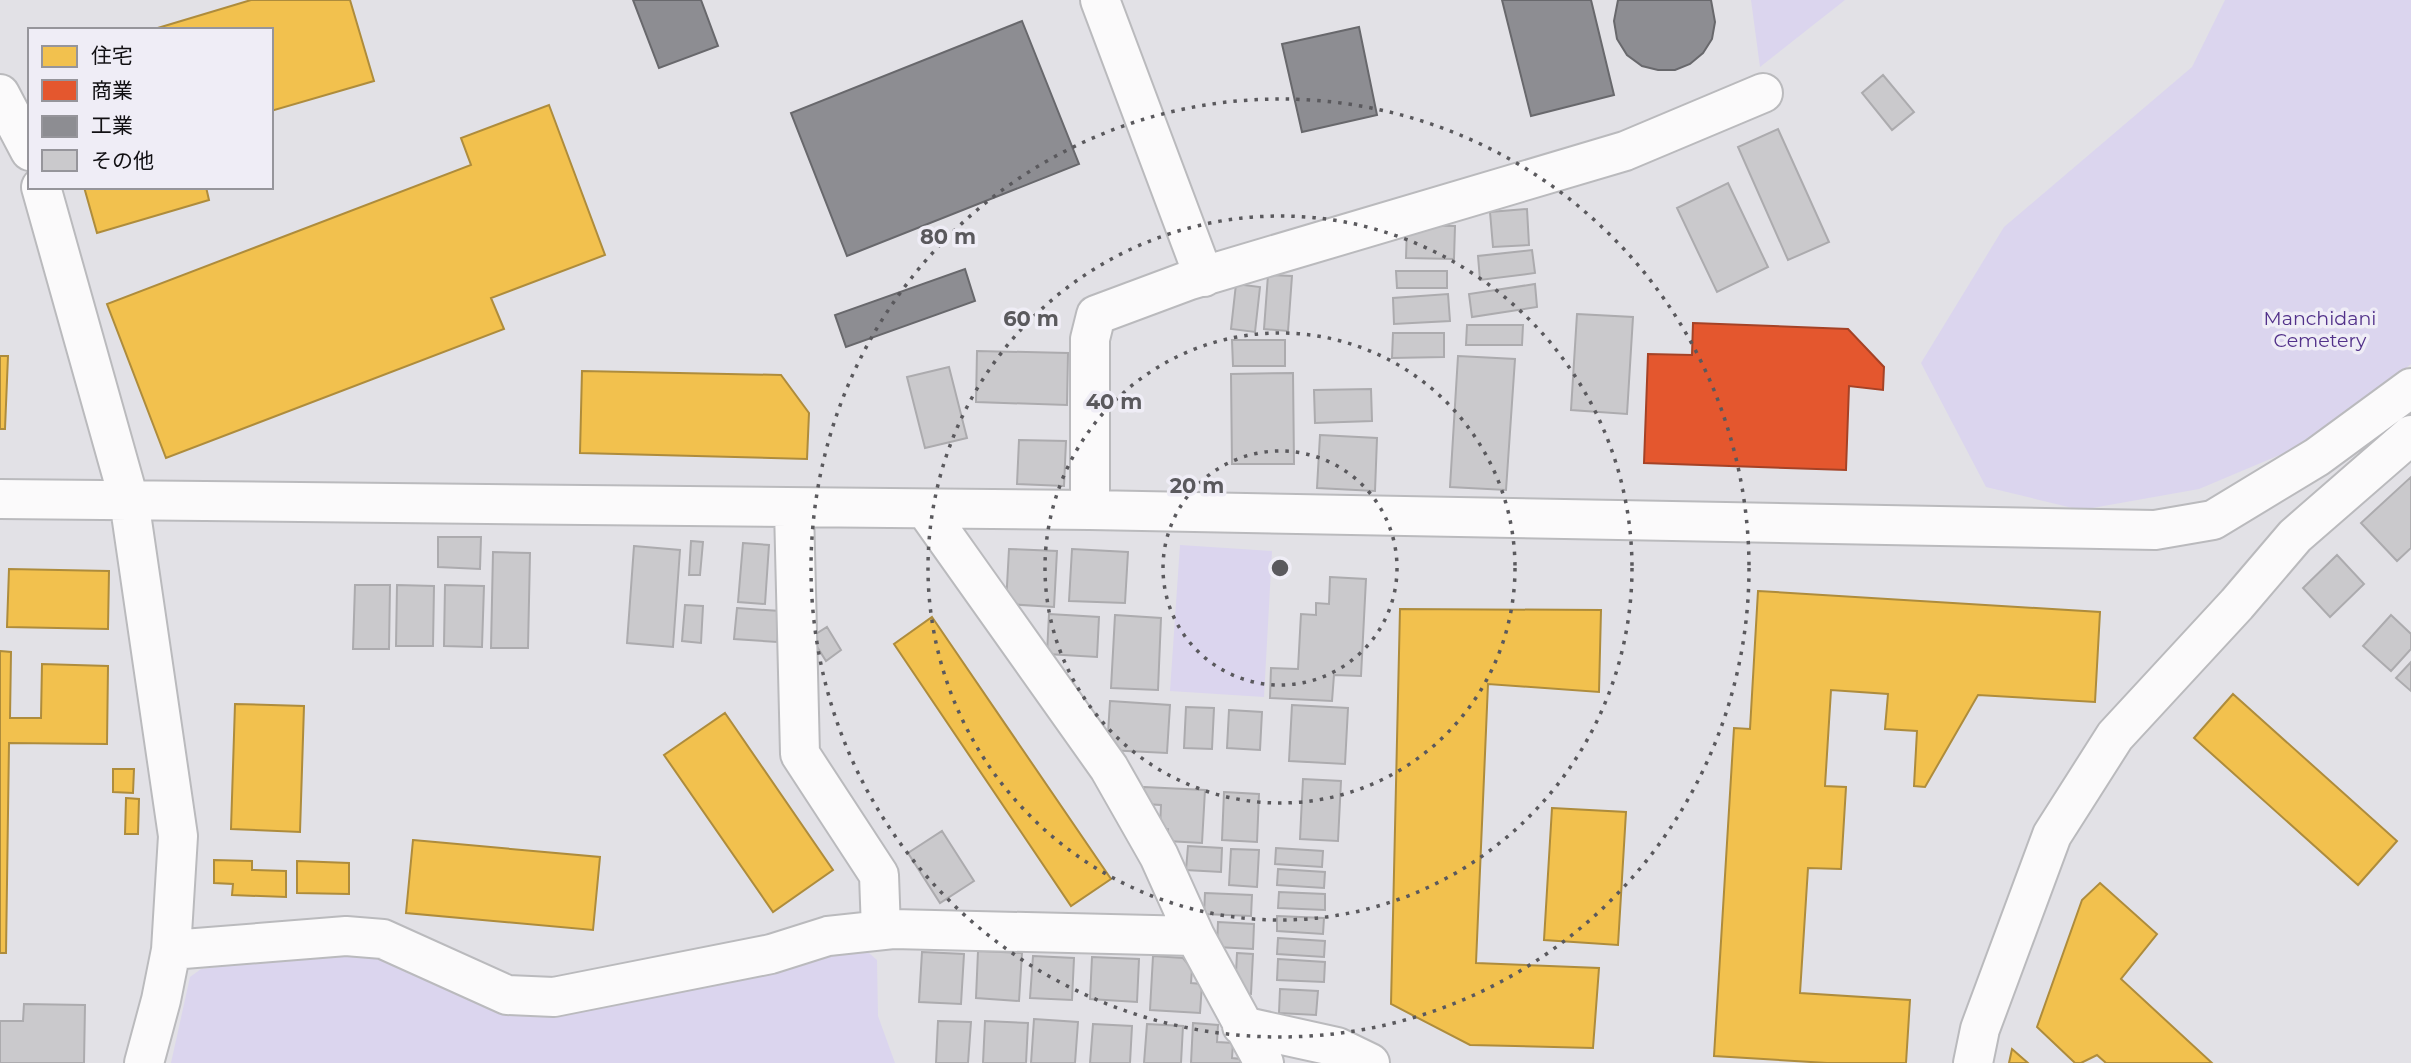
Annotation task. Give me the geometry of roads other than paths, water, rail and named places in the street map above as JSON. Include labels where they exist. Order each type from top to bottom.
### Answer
[{"type":"street","points":[[1100,0],[1203,277]]},
{"type":"street","points":[[1090,510],[1090,339],[1096,315],[1203,277],[1625,152],[1763,93]]},
{"type":"street","points":[[0,94],[28,147]]},
{"type":"street","points":[[42,189],[130,500],[178,836],[171,950],[144,1063]]},
{"type":"street","points":[[0,499],[1090,510],[2155,530],[2213,520],[2316,457],[2411,388]]},
{"type":"street","points":[[1973,1063],[1980,1029],[2052,835],[2115,736],[2237,604],[2295,536],[2411,435]]},
{"type":"street","points":[[794,509],[800,754],[879,875],[880,930]]},
{"type":"street","points":[[926,510],[1109,768],[1159,856],[1195,936],[1264,1063]]},
{"type":"street","points":[[171,950],[346,936],[383,939],[507,995],[554,997],[771,954],[828,936],[880,930],[1195,936]]},
{"type":"street","points":[[1242,1026],[1337,1047],[1370,1063]]},
{"type":"park label","name":"Manchidani Cemetery","points":[[2320,329]]}]
